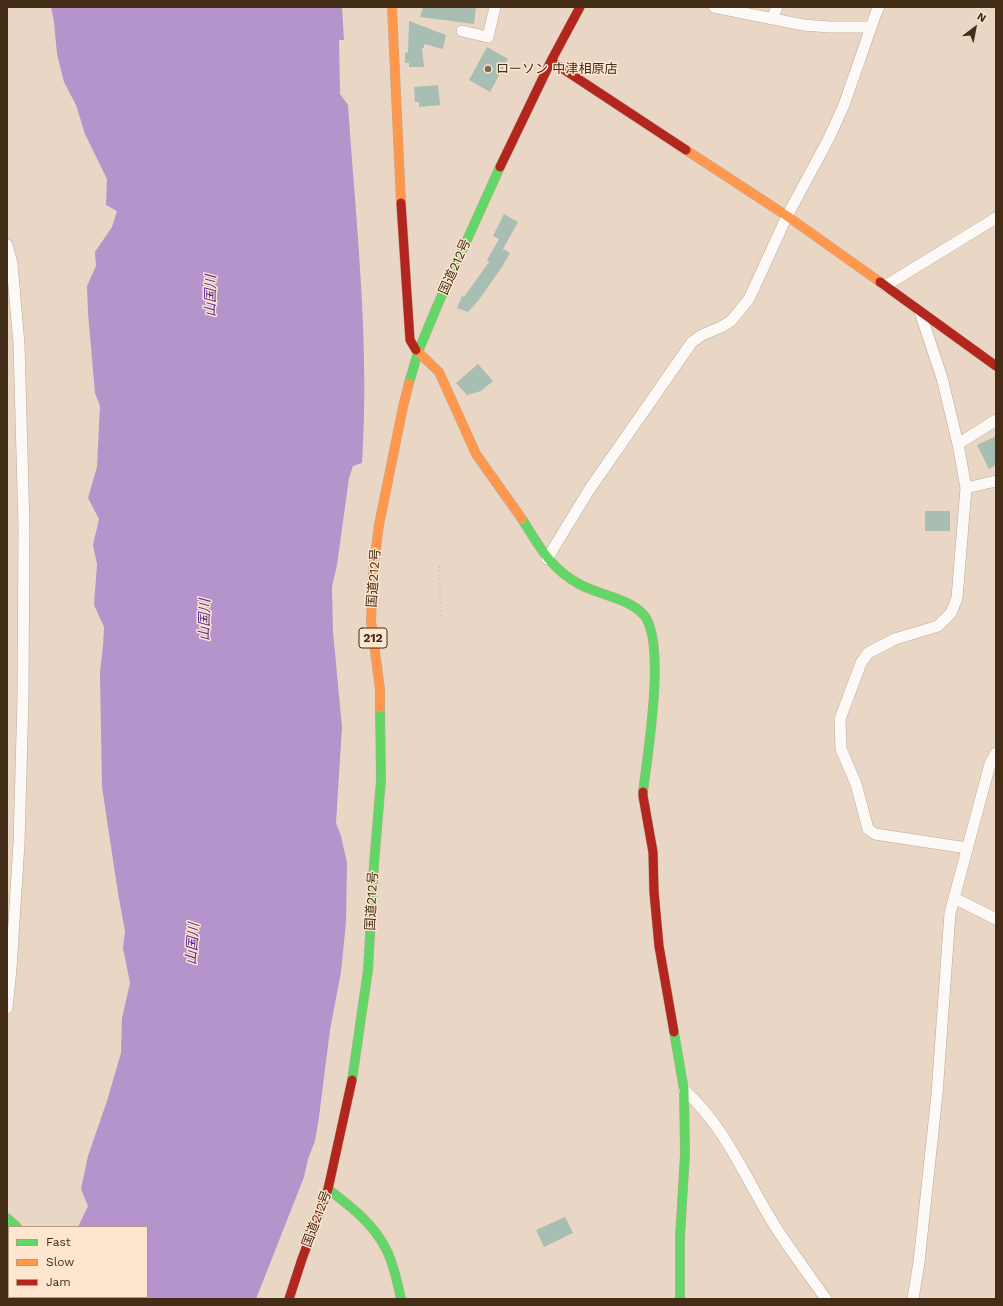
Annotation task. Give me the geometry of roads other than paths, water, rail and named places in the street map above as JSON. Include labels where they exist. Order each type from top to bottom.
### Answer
[{"type":"main road","points":[[392,7],[404,259],[409,332],[412,345],[418,352],[430,361],[439,372],[476,454],[517,511],[547,559],[579,584],[627,603],[643,614],[650,628],[654,648],[655,685],[643,796],[653,852],[654,892],[659,946],[684,1090],[685,1154],[680,1237],[680,1299]]},
{"type":"main road","name":"国道212号","points":[[289,1299],[302,1258],[328,1189],[342,1132],[353,1078],[368,970],[374,864],[381,780],[380,689],[371,621],[373,571],[379,525],[395,441],[418,352],[500,167],[551,61],[580,7]]},
{"type":"main road","points":[[551,61],[787,216],[996,366]]},
{"type":"main road","points":[[328,1189],[352,1207],[370,1224],[386,1248],[401,1299]]},
{"type":"main road","points":[[7,1218],[16,1226]]},
{"type":"street","points":[[462,30],[488,37],[495,7]]},
{"type":"street","points":[[714,7],[803,25],[830,27],[871,27]]},
{"type":"street","points":[[772,19],[777,7]]},
{"type":"street","points":[[547,559],[589,490],[692,342],[702,335],[731,321],[746,303],[787,216],[828,140],[844,105],[879,7]]},
{"type":"street","points":[[885,286],[996,218]]},
{"type":"street","points":[[7,245],[12,264],[19,344],[24,527],[24,698],[19,843],[7,1008]]},
{"type":"street","points":[[920,312],[942,378],[958,444],[966,488],[957,598],[951,614],[938,626],[895,638],[868,653],[861,663],[840,719],[841,749],[856,784],[868,828],[875,834],[967,848]]},
{"type":"street","points":[[958,444],[996,420]]},
{"type":"street","points":[[966,488],[996,481]]},
{"type":"street","points":[[913,1299],[919,1262],[937,1094],[950,913],[990,764],[996,753]]},
{"type":"street","points":[[954,898],[996,918]]},
{"type":"street","points":[[684,1090],[699,1103],[729,1145],[775,1226],[826,1299]]},
{"type":"water","name":"山国川","points":[[51,7],[342,7],[344,40],[339,40],[340,94],[348,105],[361,284],[364,373],[362,463],[353,466],[349,478],[337,565],[332,587],[333,632],[342,727],[336,823],[341,836],[347,863],[346,922],[341,972],[330,1030],[315,1141],[308,1159],[304,1177],[256,1299],[45,1299],[148,1298],[148,1226],[78,1226],[88,1206],[81,1189],[88,1156],[107,1101],[121,1053],[122,1018],[130,983],[123,948],[125,931],[102,787],[100,672],[104,627],[94,605],[97,564],[93,545],[99,519],[88,498],[97,467],[100,406],[95,393],[87,286],[96,266],[95,252],[112,227],[117,211],[106,205],[107,179],[85,134],[76,105],[64,82],[57,54]]},
{"type":"place","name":"ローソン 中津相原店","points":[[488,69]]}]
